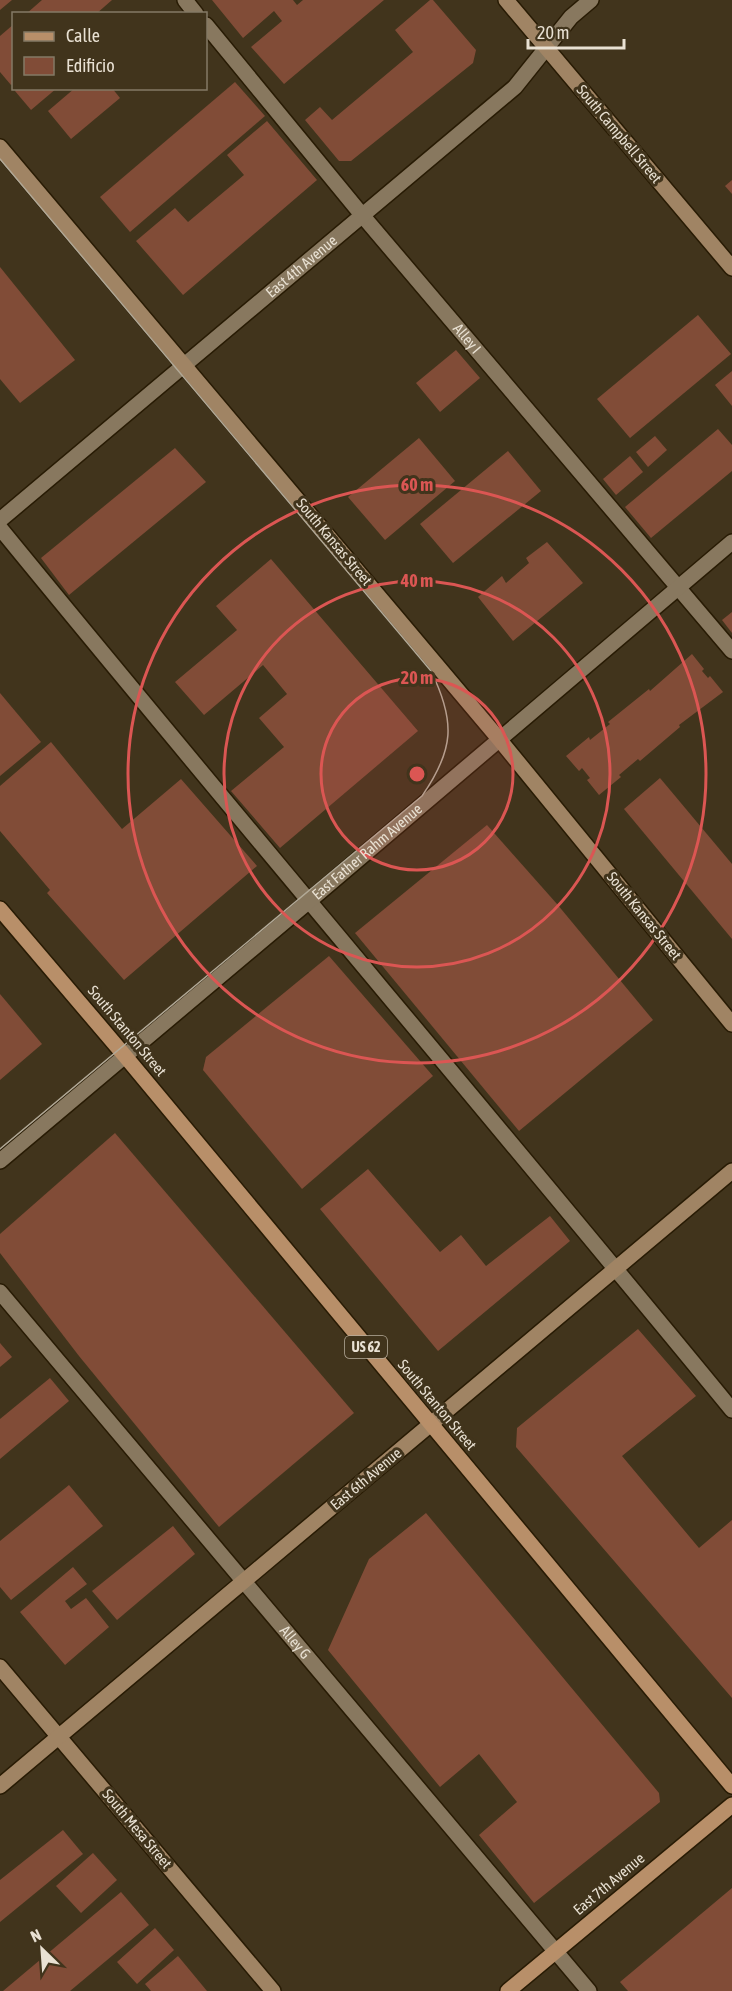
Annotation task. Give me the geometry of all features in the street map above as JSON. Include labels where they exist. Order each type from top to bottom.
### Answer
[{"type":"main road","name":"South Campbell Street","points":[[506,0],[732,268]]},
{"type":"main road","name":"South Kansas Street","points":[[0,147],[499,739],[732,1024]]},
{"type":"main road","name":"South Stanton Street","points":[[0,909],[732,1786]]},
{"type":"main road","name":"East 6th Avenue","points":[[0,1786],[732,1171]]},
{"type":"main road","name":"South Mesa Street","points":[[0,1667],[273,1991]]},
{"type":"main road","name":"East 7th Avenue","points":[[508,1991],[732,1805]]},
{"type":"street","points":[[185,0],[194,12]]},
{"type":"street","name":"East 4th Avenue","points":[[0,519],[515,87],[571,17],[591,0]]},
{"type":"street","name":"Alley I","points":[[207,26],[362,215],[732,651]]},
{"type":"street","points":[[0,528],[308,902],[617,1269],[732,1410]]},
{"type":"street","name":"East Father Rahm Avenue","points":[[0,1161],[732,542]]},
{"type":"street","name":"Alley G","points":[[0,1292],[589,1991]]},
{"type":"building","points":[[0,0],[12,0],[0,10]]},
{"type":"building","points":[[42,0],[112,0],[98,12],[28,12]]},
{"type":"building","points":[[212,0],[293,0],[297,5],[303,0],[384,0],[284,84],[251,47],[282,21],[274,11],[243,38]]},
{"type":"building","points":[[430,0],[433,0],[476,50],[473,63],[351,161],[339,161],[305,120],[320,107],[332,120],[413,52],[395,30]]},
{"type":"building","points":[[12,26],[11,85],[0,72],[0,36]]},
{"type":"building","points":[[235,82],[265,116],[130,232],[100,197]]},
{"type":"building","points":[[16,90],[55,90],[31,110]]},
{"type":"building","points":[[73,90],[114,90],[120,98],[71,139],[48,111]]},
{"type":"building","points":[[267,121],[317,180],[183,295],[136,241],[175,208],[188,222],[244,175],[227,155]]},
{"type":"building","points":[[732,180],[732,194],[725,186]]},
{"type":"building","points":[[0,267],[75,360],[20,403],[0,379]]},
{"type":"building","points":[[698,315],[731,354],[630,438],[597,399]]},
{"type":"building","points":[[456,350],[480,378],[440,412],[416,383]]},
{"type":"building","points":[[732,371],[732,406],[715,385]]},
{"type":"building","points":[[718,429],[732,445],[732,471],[651,538],[625,507]]},
{"type":"building","points":[[655,436],[667,450],[648,467],[636,452]]},
{"type":"building","points":[[419,438],[455,481],[385,540],[348,497]]},
{"type":"building","points":[[175,448],[206,482],[69,595],[41,558]]},
{"type":"building","points":[[508,451],[541,491],[453,563],[420,524]]},
{"type":"building","points":[[630,456],[643,472],[616,495],[603,479]]},
{"type":"building","points":[[547,542],[583,583],[513,641],[478,597],[502,576],[506,583],[529,563],[526,558]]},
{"type":"building","points":[[271,559],[418,731],[280,848],[231,791],[284,747],[259,718],[287,694],[263,665],[204,715],[175,682],[237,630],[216,606]]},
{"type":"building","points":[[732,612],[732,633],[722,620]]},
{"type":"building","points":[[692,654],[704,669],[702,671],[708,678],[710,676],[723,692],[679,725],[680,727],[640,761],[638,759],[599,795],[587,780],[590,778],[582,768],[579,771],[566,756],[589,737],[590,740],[610,724],[608,722],[649,689],[650,691]]},
{"type":"building","points":[[0,693],[41,742],[0,776]]},
{"type":"building","points":[[51,742],[122,829],[181,779],[257,866],[124,980],[47,893],[50,890],[0,831],[0,786]]},
{"type":"building","points":[[660,778],[732,864],[732,939],[624,809]]},
{"type":"building","points":[[487,825],[557,904],[653,1020],[519,1131],[355,933]]},
{"type":"building","points":[[329,956],[433,1076],[302,1189],[203,1070],[206,1057]]},
{"type":"building","points":[[0,994],[42,1044],[0,1080]]},
{"type":"building","points":[[115,1133],[354,1413],[219,1527],[79,1356],[0,1253],[0,1234]]},
{"type":"building","points":[[368,1169],[440,1252],[461,1235],[486,1266],[550,1216],[570,1241],[438,1351],[320,1209]]},
{"type":"building","points":[[638,1329],[696,1396],[622,1456],[699,1548],[732,1520],[732,1698],[516,1447],[517,1428]]},
{"type":"building","points":[[0,1343],[12,1357],[0,1367]]},
{"type":"building","points":[[50,1378],[69,1401],[0,1459],[0,1419]]},
{"type":"building","points":[[69,1485],[103,1526],[11,1600],[0,1587],[0,1541]]},
{"type":"building","points":[[426,1513],[659,1793],[660,1802],[534,1903],[479,1835],[517,1802],[479,1754],[440,1787],[328,1650],[369,1559]]},
{"type":"building","points":[[173,1526],[195,1554],[117,1620],[92,1591]]},
{"type":"building","points":[[73,1567],[87,1584],[65,1601],[71,1609],[86,1598],[109,1627],[65,1665],[20,1612]]},
{"type":"building","points":[[63,1830],[83,1854],[0,1922],[0,1880]]},
{"type":"building","points":[[93,1853],[117,1880],[81,1913],[56,1886]]},
{"type":"building","points":[[732,1888],[732,1991],[628,1991],[620,1982]]},
{"type":"building","points":[[121,1892],[149,1925],[70,1991],[3,1991]]},
{"type":"building","points":[[155,1928],[174,1950],[137,1984],[117,1962]]},
{"type":"building","points":[[178,1956],[207,1991],[151,1991],[145,1984]]},
{"type":"tram line","points":[[0,159],[431,671],[445,706],[448,721],[446,750],[433,780],[422,796],[0,1149]]}]
